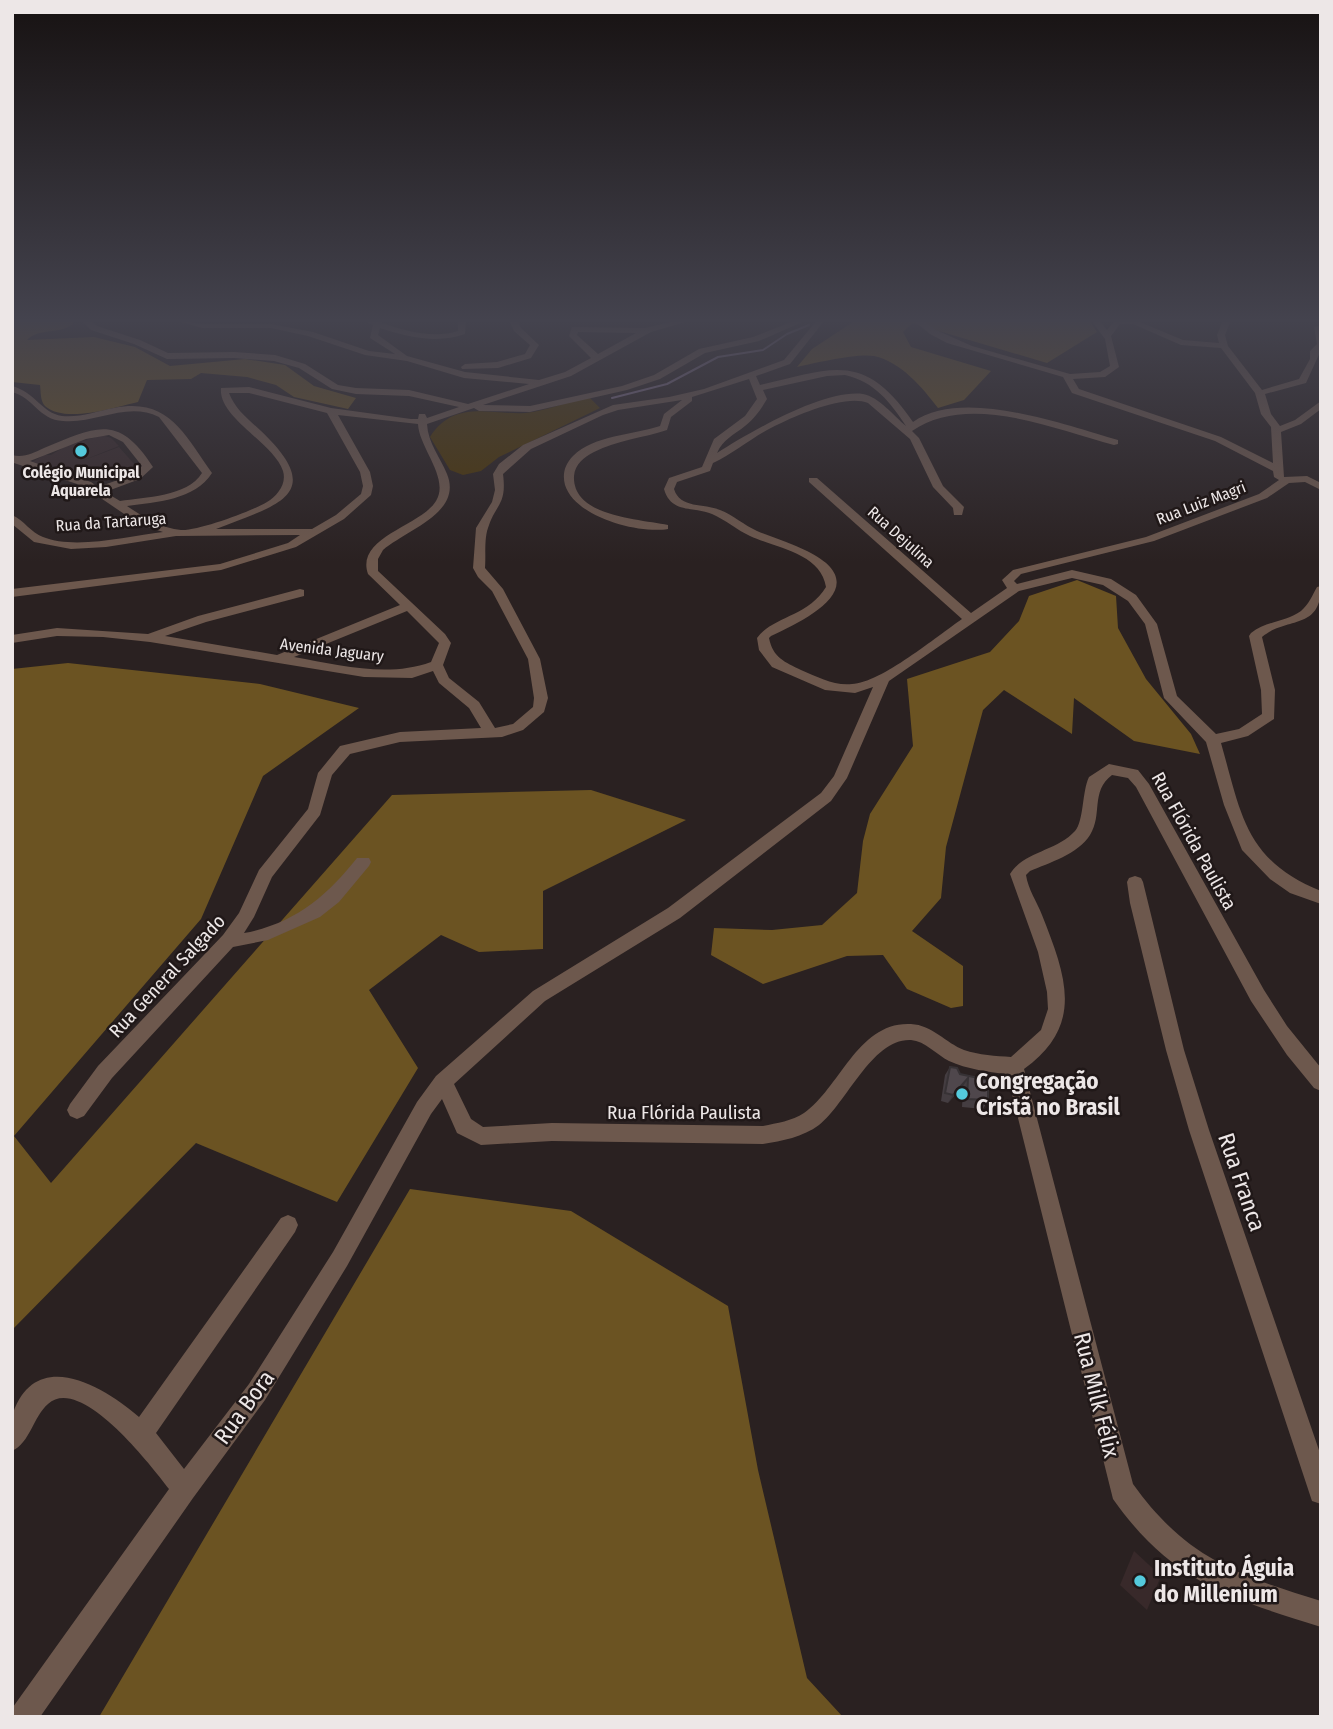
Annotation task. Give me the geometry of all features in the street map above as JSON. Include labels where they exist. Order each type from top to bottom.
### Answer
[{"type":"street","points":[[33,401],[42,412],[56,419],[79,419],[141,408],[155,410],[162,415],[207,473],[206,477],[191,489],[118,505]]},
{"type":"street","points":[[197,533],[271,504],[282,496],[289,482],[286,467],[278,454],[227,401]]},
{"type":"street","points":[[295,401],[331,411],[422,420],[484,401]]},
{"type":"street","points":[[431,401],[422,420],[424,438],[442,477],[445,494],[432,510],[378,550],[370,567],[407,607],[441,637],[445,643],[437,665],[444,680],[474,705],[491,733]]},
{"type":"street","points":[[441,401],[463,407],[507,409],[530,409],[565,401]]},
{"type":"street","points":[[602,401],[616,407]]},
{"type":"street","name":"Rua General Salgado","points":[[76,1110],[105,1072],[229,940],[246,917],[265,874],[315,811],[325,773],[345,750],[400,737],[491,733],[518,727],[534,715],[541,704],[534,659],[497,589],[479,568],[482,528],[497,502],[500,490],[498,474],[503,466],[527,447],[616,407],[664,401]]},
{"type":"street","points":[[664,527],[608,515],[580,505],[570,491],[569,471],[578,457],[603,443],[664,428],[667,416],[688,401]]},
{"type":"street","points":[[711,461],[717,442],[738,430],[761,401]]},
{"type":"street","points":[[836,401],[770,424],[711,461],[703,470],[673,480],[669,486],[672,499],[679,504],[713,511],[759,536],[791,546],[822,565],[832,579],[830,592],[806,615],[767,633],[763,638],[762,643],[771,659],[785,668],[839,690],[855,689],[883,679],[1015,588],[1072,575],[1107,582],[1132,598],[1145,613],[1156,635],[1171,698],[1213,740],[1231,805],[1247,846],[1276,875],[1296,888],[1321,898]]},
{"type":"street","points":[[869,401],[908,429]]},
{"type":"street","points":[[893,401],[901,410],[938,486],[959,507],[958,513]]},
{"type":"street","points":[[1104,401],[1218,439],[1278,469]]},
{"type":"street","points":[[1262,401],[1263,408],[1277,430],[1280,483],[1300,478],[1321,487]]},
{"type":"street","points":[[463,407],[496,402],[507,409]]},
{"type":"street","points":[[1277,430],[1298,422],[1321,404]]},
{"type":"street","points":[[133,416],[141,408]]},
{"type":"street","points":[[12,593],[233,565],[292,545],[361,502],[368,486],[365,472],[331,411]]},
{"type":"street","points":[[908,429],[932,414],[978,413],[1038,422],[1114,442]]},
{"type":"street","points":[[15,460],[91,435],[117,433],[125,425]]},
{"type":"street","points":[[97,491],[136,477],[148,467],[117,433]]},
{"type":"street","points":[[15,460],[77,480],[143,522],[178,533],[313,532]]},
{"type":"street","name":"Rua Dejulina","points":[[813,480],[969,618]]},
{"type":"street","name":"Rua Luiz Magri","points":[[1015,588],[1008,580],[1017,572],[1150,539],[1245,503],[1280,483]]},
{"type":"street","name":"Rua da Tartaruga","points":[[12,518],[35,538],[54,544],[84,544],[178,533]]},
{"type":"street","points":[[1213,740],[1243,733],[1269,716],[1268,690],[1255,636],[1262,630],[1305,615],[1312,610],[1321,590]]},
{"type":"street","points":[[150,638],[202,619],[300,593]]},
{"type":"street","points":[[274,660],[407,607]]},
{"type":"street","name":"Avenida Jaguary","points":[[12,639],[73,631],[150,638],[274,660],[391,675],[412,674],[437,665]]},
{"type":"street","points":[[443,1082],[539,996],[674,913],[826,797],[840,778],[883,679]]},
{"type":"street","name":"Rua Flórida Paulista","points":[[443,1082],[464,1126],[481,1136],[552,1132],[763,1135],[795,1128],[813,1119],[834,1098],[873,1045],[881,1038],[896,1033],[917,1032],[960,1057],[1014,1066],[1031,1055],[1050,1031],[1055,1022],[1056,1009],[1051,968],[1043,939],[1018,882],[1018,874],[1024,867],[1061,851],[1084,832],[1094,781],[1109,769],[1133,774],[1142,784],[1182,863],[1279,1031],[1321,1082]]},
{"type":"street","points":[[229,940],[238,942],[268,932],[321,907],[363,862]]},
{"type":"street","name":"Rua Franca","points":[[1135,882],[1175,1049],[1199,1130],[1321,1492]]},
{"type":"street","name":"Rua Milk Félix","points":[[1014,1066],[1122,1490],[1138,1516],[1157,1538],[1192,1563],[1222,1581],[1321,1614]]},
{"type":"street","name":"Rua Bora","points":[[23,1717],[278,1359],[340,1259],[424,1108],[443,1082]]},
{"type":"street","points":[[141,1434],[288,1225]]},
{"type":"street","points":[[12,1438],[38,1398],[46,1391],[59,1387],[82,1391],[141,1434],[184,1489]]},
{"type":"shaded area","points":[[42,401],[139,401],[77,414],[54,411]]},
{"type":"shaded area","points":[[311,401],[354,401],[348,409]]},
{"type":"shaded area","points":[[573,401],[593,401],[600,408],[499,457],[481,471],[463,475],[450,470],[430,437],[440,425],[462,413],[525,413]]},
{"type":"shaded area","points":[[932,401],[962,401],[938,408]]},
{"type":"shaded area","points":[[102,435],[111,438],[119,446],[79,462],[119,447],[136,466],[136,471],[97,482],[61,468],[32,462],[64,447]]},
{"type":"shaded area","points":[[1077,580],[1116,596],[1118,628],[1146,679],[1191,734],[1200,754],[1134,741],[1074,698],[1072,734],[1004,690],[983,710],[946,847],[941,898],[912,931],[963,966],[963,1006],[951,1008],[907,989],[883,955],[847,956],[763,984],[711,955],[714,928],[772,930],[822,925],[857,893],[863,841],[870,814],[913,746],[907,679],[990,652],[1019,621],[1029,596]]},
{"type":"shaded area","points":[[68,663],[260,684],[359,708],[263,776],[201,919],[14,1136],[51,1183],[392,795],[591,790],[686,820],[543,891],[543,949],[479,952],[441,935],[369,990],[418,1068],[337,1202],[196,1143],[12,1330],[12,669]]},
{"type":"shaded area","points":[[410,1189],[571,1211],[728,1306],[758,1470],[807,1678],[843,1717],[99,1717]]},
{"type":"shaded area","name":"Instituto Águia do Millenium","points":[[1134,1551],[1161,1576],[1147,1610],[1120,1585]]},
{"type":"building","points":[[950,1067],[957,1068],[960,1074],[988,1080],[988,1100],[967,1099],[968,1078],[953,1095],[945,1093]]},
{"type":"place","name":"Colégio Municipal Aquarela","points":[[81,451]]},
{"type":"place","name":"Congregação Cristã no Brasil","points":[[962,1094]]},
{"type":"place","name":"Instituto Águia do Millenium","points":[[1140,1581]]}]
